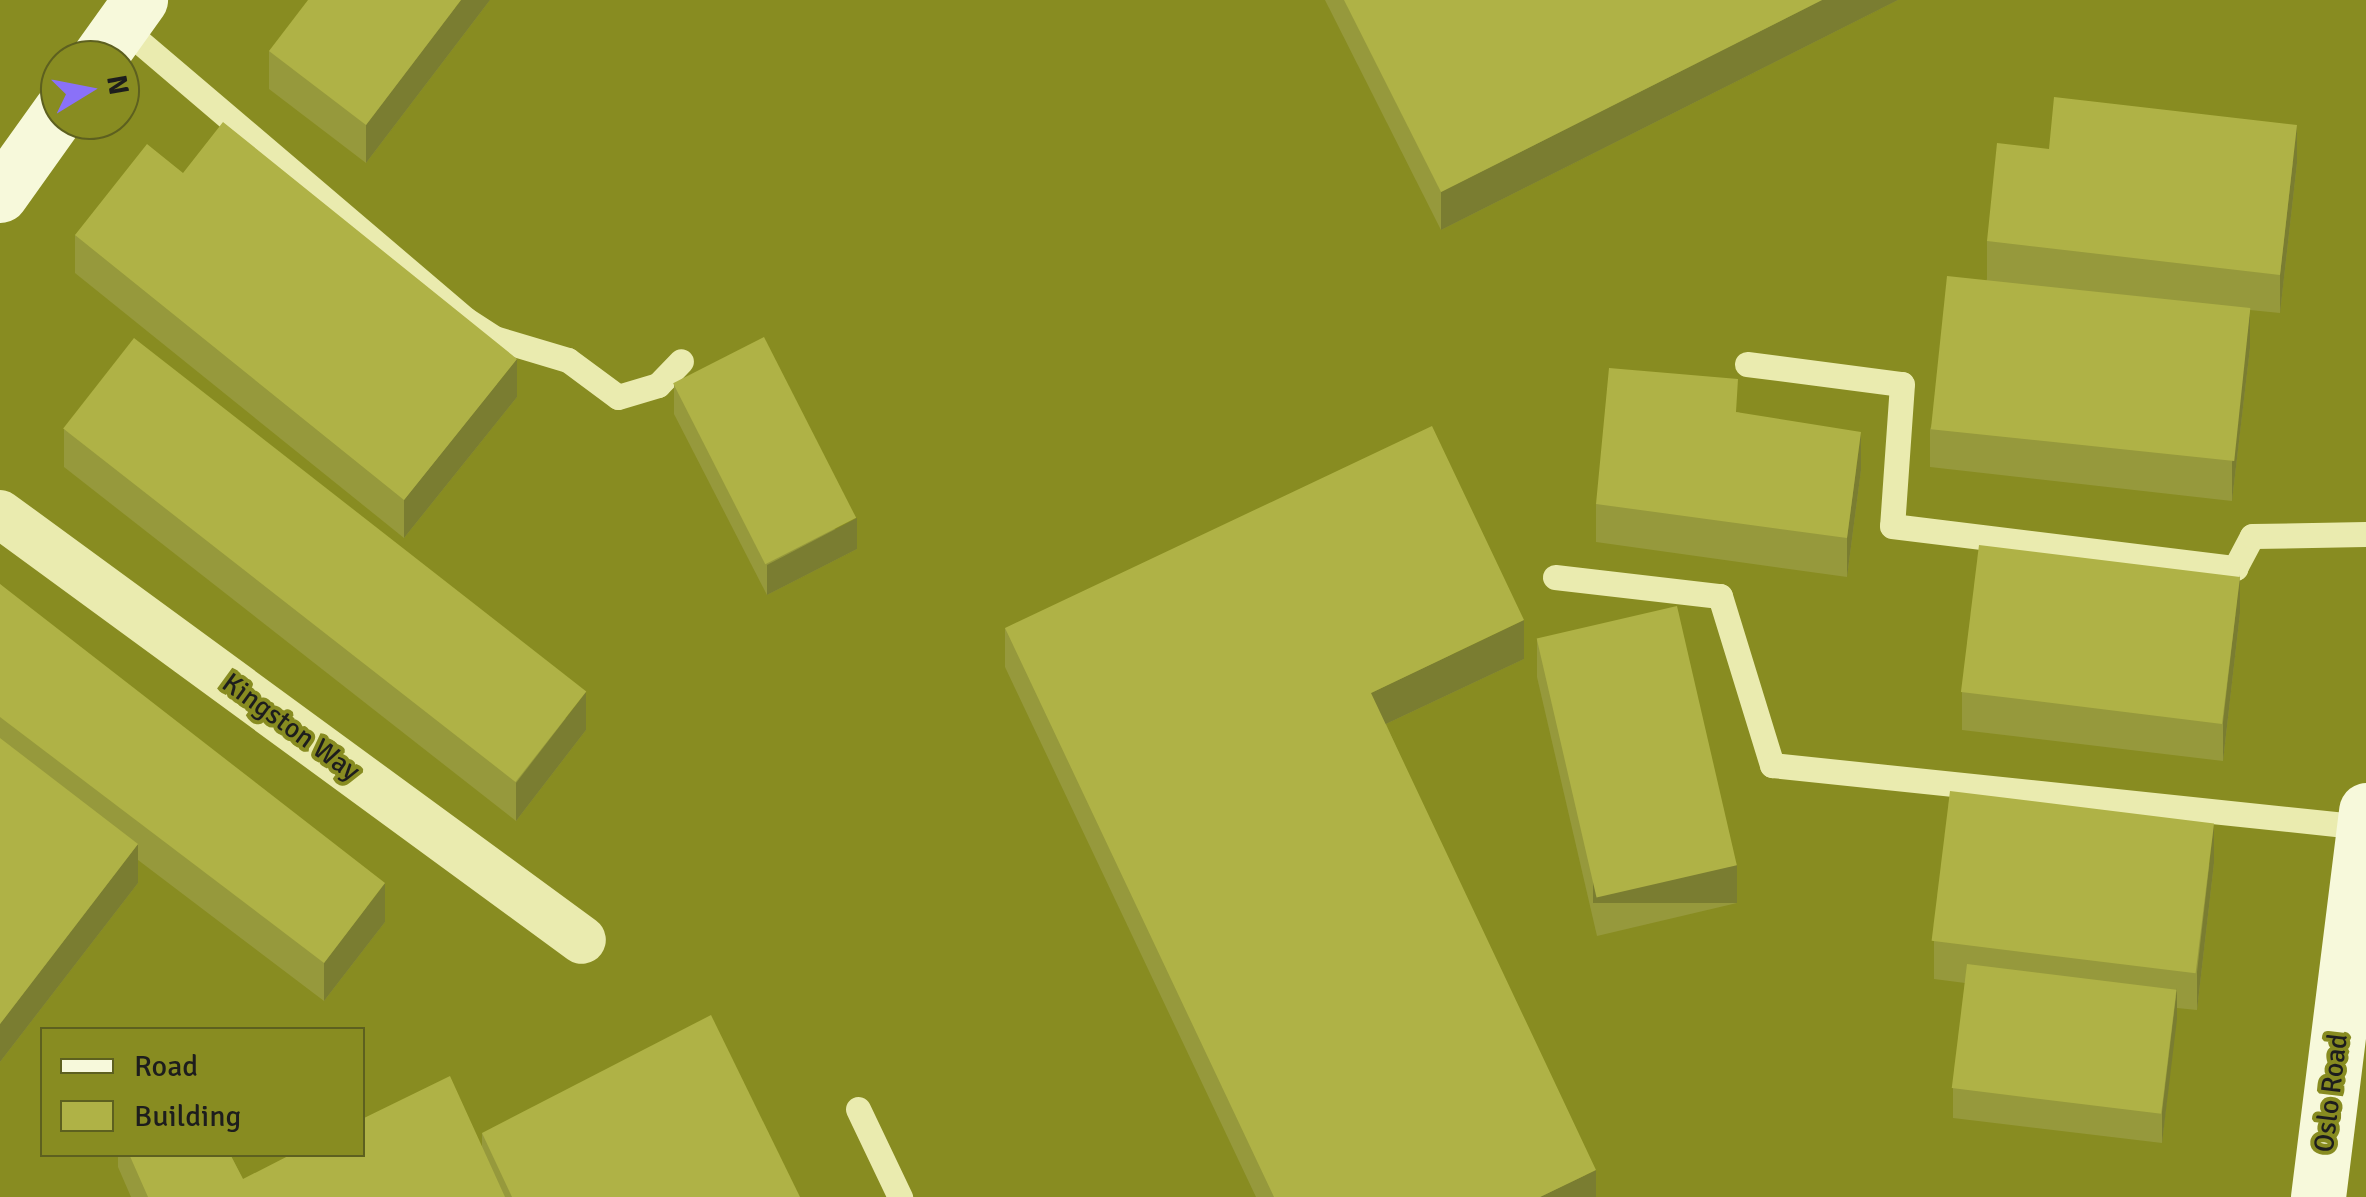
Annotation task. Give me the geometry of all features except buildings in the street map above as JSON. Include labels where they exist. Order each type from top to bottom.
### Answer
[{"type":"street","points":[[0,195],[40,139]]},
{"type":"street","name":"Kingston Way","points":[[0,514],[582,940]]},
{"type":"street","name":"Oslo Road","points":[[2318,1197],[2353,1016],[2365,818]]},
{"type":"lane","points":[[119,29],[465,319],[494,338],[568,360],[618,397],[658,385],[680,361]]},
{"type":"lane","points":[[1747,364],[1902,384],[1892,526],[2235,568],[2252,536],[2366,534]]},
{"type":"lane","points":[[1555,576],[1720,596],[1772,765],[2365,818]]},
{"type":"lane","points":[[858,1109],[900,1197]]}]
